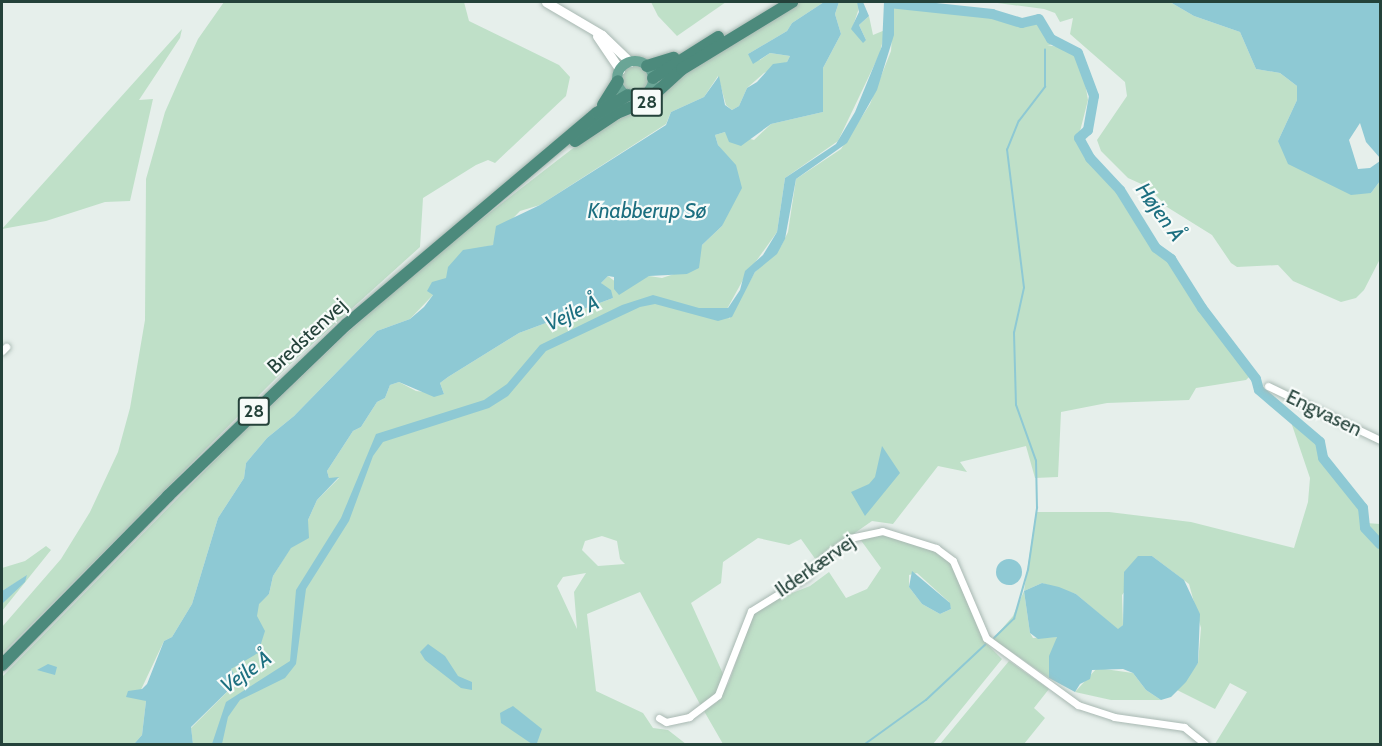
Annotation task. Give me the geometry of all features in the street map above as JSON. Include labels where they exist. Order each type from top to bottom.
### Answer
[{"type":"highway","name":"28","points":[[653,78],[689,53],[782,2]]},
{"type":"highway","name":"Bredstenvej","points":[[524,175],[611,116],[647,102],[682,69],[792,2]]},
{"type":"highway","name":"28","points":[[647,66],[689,53]]},
{"type":"highway","name":"Bredstenvej","points":[[597,113],[623,71]]},
{"type":"highway","name":"Bredstenvej","points":[[2,665],[168,496],[347,324],[597,113],[628,95]]},
{"type":"main road","name":"28","points":[[647,66],[653,78],[647,92],[628,95],[623,71],[647,66]]},
{"type":"street","points":[[546,2],[592,30],[623,71]]},
{"type":"street","name":"Engvasen","points":[[1268,386],[1380,440]]},
{"type":"street","name":"Ilderkærvej","points":[[659,718],[666,722],[689,717],[718,695],[751,611],[806,577],[825,556],[850,538],[882,531],[936,548],[954,561],[986,638],[1078,705],[1114,717],[1184,727],[1205,744]]},
{"type":"green space","points":[[224,2],[464,2],[469,21],[559,65],[570,77],[566,96],[495,163],[488,160],[476,165],[423,198],[420,247],[287,367],[2,654],[2,627],[61,559],[90,512],[118,452],[130,408],[145,320],[146,179],[165,112],[198,39]]},
{"type":"green space","points":[[651,2],[726,2],[677,36],[658,16]]},
{"type":"green space","points":[[799,2],[824,2],[792,23],[787,31],[748,54],[760,60],[770,53],[790,56],[787,62],[764,73],[747,88],[739,106],[732,110],[726,105],[718,76],[704,97],[671,112],[666,124],[540,205],[520,211],[497,235],[493,245],[477,249],[410,319],[377,331],[294,416],[267,438],[246,463],[244,478],[218,518],[192,604],[172,637],[164,641],[138,696],[146,701],[142,735],[134,744],[2,744],[2,677],[234,441],[346,334],[440,251],[572,149],[616,120],[649,108],[676,78]]},
{"type":"green space","points":[[839,2],[857,2],[860,5],[852,29],[866,40],[859,25],[869,16],[873,35],[885,30],[880,53],[838,141],[785,178],[777,232],[744,278],[727,309],[729,319],[755,272],[781,246],[788,232],[796,179],[841,149],[870,104],[891,51],[894,3],[990,18],[1017,26],[1038,22],[1051,45],[1047,45],[1070,49],[1082,65],[1088,100],[1078,139],[1120,190],[1156,248],[1171,259],[1202,309],[1252,374],[1246,380],[1196,388],[1189,400],[1107,403],[1061,412],[1058,477],[1035,478],[1026,446],[960,462],[967,472],[938,466],[893,524],[872,521],[816,560],[801,539],[789,545],[758,538],[723,562],[721,583],[691,603],[724,676],[717,694],[702,708],[640,592],[587,614],[596,691],[643,713],[653,728],[668,730],[686,744],[193,744],[191,728],[238,681],[231,670],[259,603],[269,594],[273,576],[291,547],[308,538],[308,520],[317,500],[339,478],[329,478],[327,471],[353,431],[361,427],[377,402],[385,398],[390,385],[399,382],[416,391],[444,394],[440,383],[519,333],[613,298],[601,283],[608,276],[617,283],[649,276],[662,278],[680,272],[687,274],[702,245],[722,226],[737,169],[718,145],[715,135],[725,132],[754,140],[771,124],[823,112],[823,68],[841,34],[835,14]],"holes":[[[602,536],[617,541],[620,559],[625,564],[598,566],[582,550],[585,541]],[[586,573],[574,592],[577,629],[557,586],[563,577]]]},
{"type":"green space","points":[[990,2],[1170,2],[1194,16],[1240,32],[1256,69],[1280,73],[1297,86],[1297,100],[1278,141],[1371,193],[1380,181],[1380,259],[1364,290],[1356,298],[1341,302],[1293,281],[1278,265],[1237,267],[1231,263],[1212,235],[1167,207],[1148,187],[1128,178],[1101,151],[1097,140],[1127,96],[1125,82],[1070,34],[1073,18],[1060,22],[1055,13],[1044,9]]},
{"type":"green space","points":[[182,29],[180,38],[139,100],[153,99],[130,201],[105,202],[46,221],[2,229]]},
{"type":"green space","points":[[635,66],[644,70],[648,79],[644,88],[635,92],[626,88],[622,79],[626,70]]},
{"type":"green space","points":[[1291,422],[1308,427],[1318,436],[1333,470],[1364,507],[1366,523],[1380,524],[1380,744],[1215,744],[1247,692],[1230,683],[1215,709],[1177,690],[1198,663],[1201,628],[1189,584],[1152,556],[1122,595],[1123,625],[1118,630],[1076,594],[1042,583],[1024,591],[1036,512],[1109,512],[1191,522],[1294,548],[1308,502],[1310,478]]},
{"type":"green space","points":[[870,535],[885,535],[933,551],[951,563],[983,640],[1002,659],[933,744],[723,744],[704,711],[717,702],[729,682],[753,614],[762,605],[810,586],[829,572],[846,598],[867,589],[881,568],[860,539]],"holes":[[[917,573],[949,602],[951,609],[940,614],[922,604],[909,587],[909,575]]]},
{"type":"green space","points":[[46,546],[51,550],[2,611],[2,604],[27,576],[2,591],[2,568],[25,561]]},
{"type":"green space","points":[[1024,591],[1030,633],[1033,638],[1057,637],[1049,678],[993,639],[1013,616]]},
{"type":"green space","points":[[1009,661],[1049,689],[1034,708],[1045,718],[1024,744],[940,744]]},
{"type":"green space","points":[[1097,668],[1133,673],[1146,690],[1161,700],[1111,700],[1075,692]]},
{"type":"water","name":"Knabberup Sø","points":[[824,2],[839,2],[835,14],[841,34],[823,68],[823,112],[771,124],[741,146],[729,142],[725,132],[715,135],[718,145],[736,165],[742,188],[722,226],[702,245],[699,268],[687,274],[649,276],[619,295],[614,289],[614,277],[608,276],[601,283],[611,290],[613,298],[519,333],[440,383],[444,394],[434,397],[399,382],[390,385],[385,398],[377,402],[361,427],[353,431],[327,471],[329,478],[339,477],[317,500],[308,520],[309,538],[291,548],[273,576],[269,594],[259,604],[257,616],[265,631],[258,653],[231,669],[238,681],[191,727],[193,744],[134,744],[142,735],[146,701],[126,697],[128,691],[142,689],[147,684],[164,641],[172,637],[192,604],[218,518],[244,478],[246,463],[267,438],[294,416],[377,331],[410,319],[424,307],[433,295],[427,291],[432,282],[446,278],[448,267],[463,250],[493,245],[496,226],[540,205],[666,125],[671,112],[704,97],[719,76],[725,105],[732,110],[739,106],[747,88],[757,82],[773,64],[787,62],[790,56],[770,53],[753,64],[748,54],[787,31],[792,23]]},
{"type":"water","points":[[857,2],[863,2],[869,16],[859,25],[866,40],[863,43],[851,29],[859,12]]},
{"type":"water","points":[[884,2],[894,2],[894,35],[877,90],[847,143],[796,179],[785,239],[777,254],[755,272],[732,317],[718,321],[655,304],[640,307],[546,351],[508,396],[489,408],[383,442],[373,456],[349,521],[306,589],[296,664],[285,678],[240,700],[228,717],[222,744],[212,744],[226,702],[290,661],[296,590],[341,518],[376,434],[484,400],[507,384],[540,345],[622,305],[653,295],[699,308],[728,308],[740,290],[745,271],[763,255],[777,232],[785,178],[836,144],[855,112],[882,46]]},
{"type":"water","points":[[1170,2],[1380,2],[1380,158],[1366,142],[1360,123],[1349,140],[1358,169],[1370,168],[1380,161],[1380,181],[1371,193],[1351,195],[1288,164],[1278,141],[1297,100],[1297,86],[1280,73],[1256,69],[1240,32],[1194,16]]},
{"type":"water","points":[[882,446],[900,473],[865,516],[851,492],[869,484],[875,477]]},
{"type":"water","points":[[1138,556],[1152,556],[1184,580],[1200,614],[1198,663],[1186,682],[1171,697],[1161,700],[1146,690],[1133,673],[1123,669],[1092,670],[1090,679],[1080,684],[1075,692],[1049,678],[1049,656],[1057,637],[1038,639],[1030,633],[1024,591],[1042,583],[1059,587],[1076,594],[1118,629],[1123,625],[1124,572]]},
{"type":"water","points":[[1009,559],[1018,563],[1022,572],[1018,581],[1009,585],[1000,581],[996,572],[1000,563]]},
{"type":"water","points":[[912,571],[950,603],[951,609],[940,614],[922,604],[909,587]]},
{"type":"water","points":[[27,575],[25,582],[2,604],[2,591]]},
{"type":"water","points":[[428,644],[445,656],[458,676],[472,682],[472,690],[461,688],[425,660],[420,652]]},
{"type":"water","points":[[48,664],[57,667],[55,675],[37,670]]},
{"type":"water","points":[[513,706],[542,729],[537,743],[532,744],[501,723],[500,713]]},
{"type":"waterway","name":"Højen Å","points":[[889,3],[992,14],[1022,23],[1039,19],[1051,39],[1078,53],[1094,96],[1088,130],[1079,138],[1090,158],[1120,190],[1156,248],[1171,259],[1202,308],[1256,379],[1259,390],[1320,442],[1323,458],[1363,508],[1365,528],[1380,544]]},
{"type":"waterway","points":[[994,638],[1014,619],[1028,570],[1037,508],[1036,461],[1016,405],[1014,333],[1024,288],[1007,150],[1019,121],[1045,87],[1045,50]]},
{"type":"waterway","points":[[865,744],[926,700],[985,645]]},
{"type":"water label","name":"Vejle Å","points":[[572,313]]},
{"type":"water label","name":"Vejle Å","points":[[246,672]]}]
